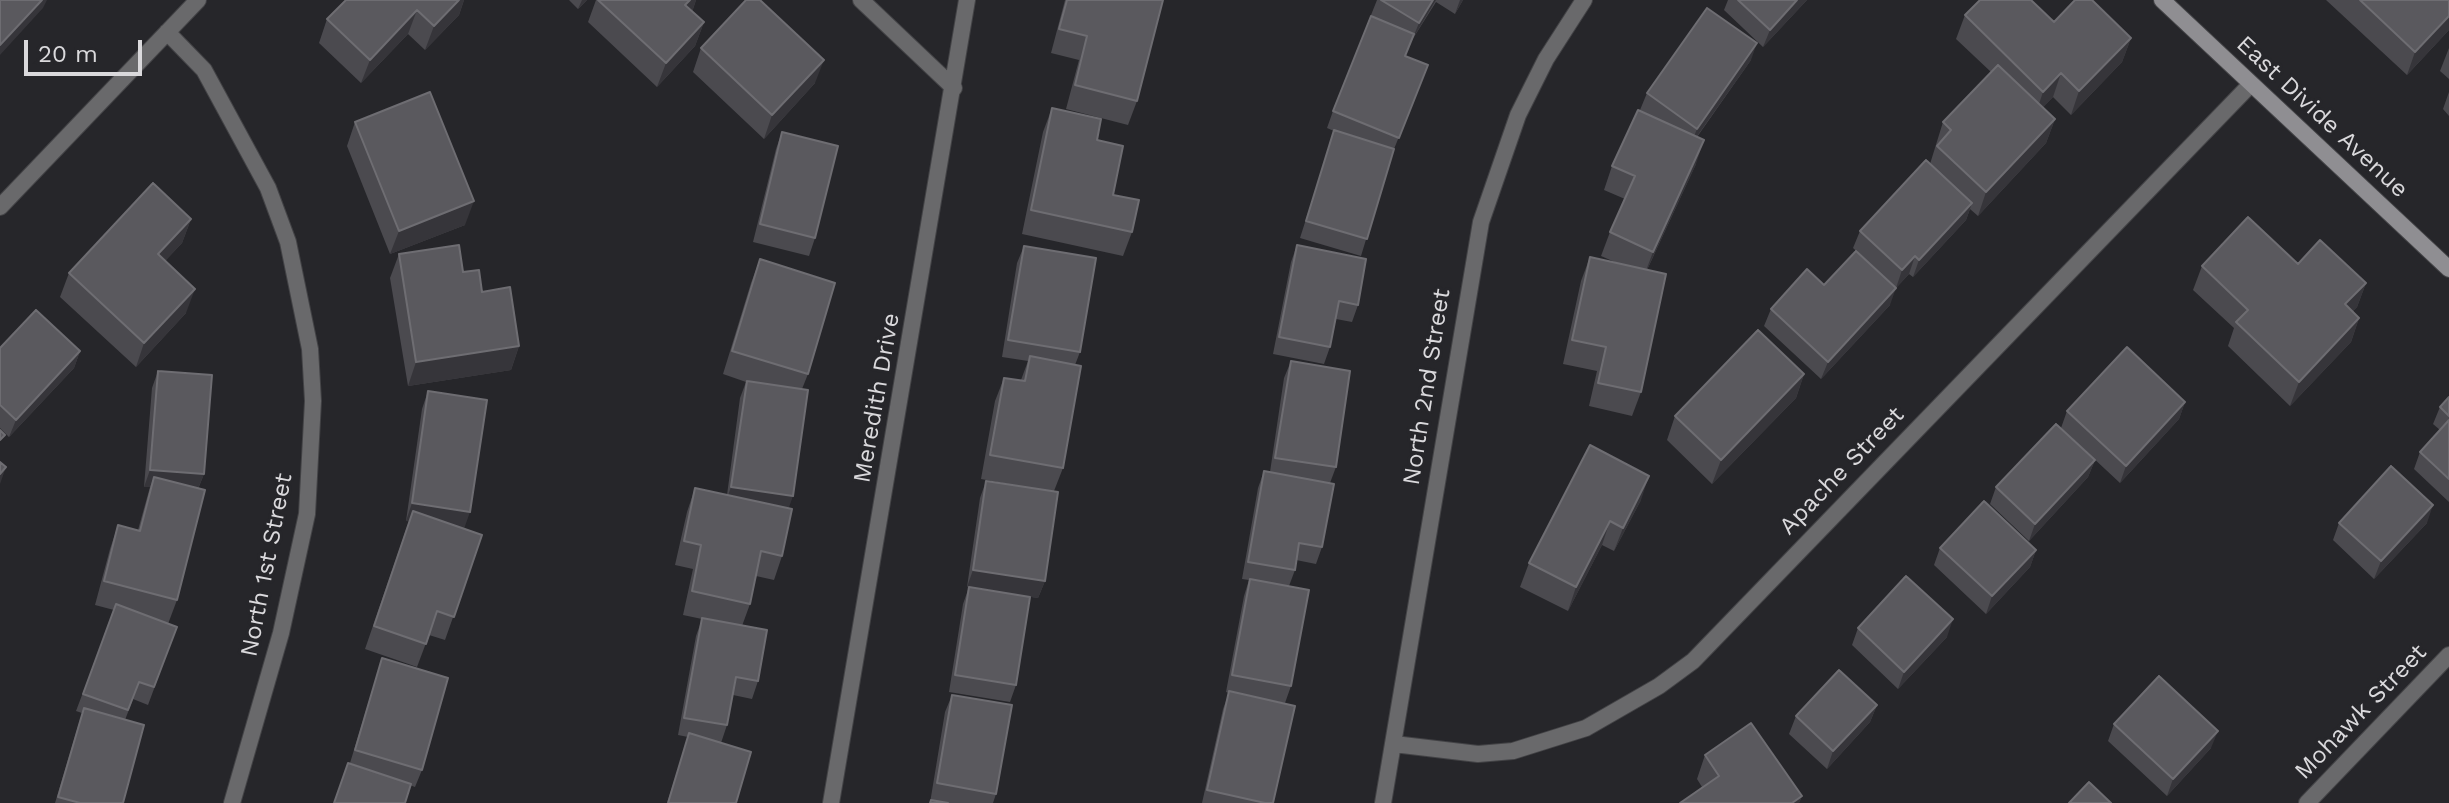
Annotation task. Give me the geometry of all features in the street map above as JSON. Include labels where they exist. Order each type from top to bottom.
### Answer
[{"type":"street","points":[[0,207],[198,0]]},
{"type":"street","points":[[861,0],[954,88]]},
{"type":"street","name":"Meredith Drive","points":[[831,803],[967,0]]},
{"type":"street","name":"North 2nd Street","points":[[1383,803],[1481,222],[1518,115],[1546,59],[1584,0]]},
{"type":"street","name":"East Divide Avenue","points":[[2162,0],[2449,269]]},
{"type":"street","name":"North 1st Street","points":[[167,32],[204,70],[268,188],[288,242],[310,349],[313,401],[307,514],[281,633],[232,803]]},
{"type":"street","name":"Apache Street","points":[[1394,744],[1478,754],[1513,751],[1586,728],[1659,686],[1693,661],[2251,84]]},
{"type":"street","name":"Mohawk Street","points":[[2307,803],[2449,655]]},
{"type":"building","points":[[0,0],[42,0],[0,45]]},
{"type":"building","points":[[346,0],[459,0],[434,26],[417,10],[370,60],[327,19]]},
{"type":"building","points":[[598,0],[690,0],[685,5],[704,22],[666,63]]},
{"type":"building","points":[[746,0],[760,0],[824,60],[772,115],[701,48]]},
{"type":"building","points":[[1067,0],[1163,0],[1137,101],[1075,85],[1087,36],[1059,29]]},
{"type":"building","points":[[1381,0],[1433,0],[1419,23]]},
{"type":"building","points":[[1738,0],[1797,0],[1770,30]]},
{"type":"building","points":[[1980,0],[2031,0],[2054,22],[2075,0],[2092,0],[2131,38],[2079,91],[2061,73],[2043,92],[1965,15]]},
{"type":"building","points":[[2360,0],[2449,0],[2449,16],[2415,52]]},
{"type":"building","points":[[1707,8],[1757,43],[1697,129],[1647,93]]},
{"type":"building","points":[[1371,16],[1414,34],[1405,56],[1428,65],[1399,138],[1333,111]]},
{"type":"building","points":[[1998,65],[2055,119],[1986,192],[1937,146],[1951,130],[1943,122]]},
{"type":"building","points":[[430,92],[474,201],[399,231],[355,122]]},
{"type":"building","points":[[1052,108],[1101,119],[1097,140],[1123,146],[1113,195],[1139,200],[1132,232],[1031,210]]},
{"type":"building","points":[[1638,110],[1704,140],[1653,252],[1610,232],[1635,176],[1612,166]]},
{"type":"building","points":[[1334,130],[1394,149],[1367,239],[1306,221]]},
{"type":"building","points":[[782,132],[838,146],[815,238],[760,224]]},
{"type":"building","points":[[1926,160],[1972,203],[1919,260],[1915,256],[1902,270],[1860,231]]},
{"type":"building","points":[[153,183],[191,219],[158,254],[195,289],[144,343],[69,273]]},
{"type":"building","points":[[2248,217],[2298,264],[2320,240],[2366,283],[2345,304],[2359,318],[2299,382],[2236,322],[2248,310],[2202,266]]},
{"type":"building","points":[[459,245],[463,272],[479,270],[482,292],[510,287],[519,346],[416,362],[399,254]]},
{"type":"building","points":[[1297,245],[1366,259],[1358,305],[1339,301],[1330,347],[1279,337]]},
{"type":"building","points":[[1024,246],[1096,258],[1080,352],[1008,340]]},
{"type":"building","points":[[1856,251],[1896,288],[1828,362],[1771,309],[1807,269],[1824,285]]},
{"type":"building","points":[[1590,257],[1666,274],[1641,392],[1598,383],[1606,347],[1572,340]]},
{"type":"building","points":[[760,259],[835,283],[808,374],[732,351]]},
{"type":"building","points":[[36,310],[80,351],[16,420],[0,405],[0,348]]},
{"type":"building","points":[[1758,330],[1804,374],[1721,460],[1675,416]]},
{"type":"building","points":[[2127,347],[2185,402],[2126,466],[2067,411]]},
{"type":"building","points":[[1030,356],[1081,366],[1063,468],[990,455],[1004,378],[1025,381]]},
{"type":"building","points":[[1291,361],[1350,371],[1336,467],[1275,458]]},
{"type":"building","points":[[158,371],[212,375],[204,474],[150,470]]},
{"type":"building","points":[[747,381],[808,390],[793,496],[731,487]]},
{"type":"building","points":[[428,391],[487,400],[470,512],[412,503]]},
{"type":"building","points":[[2449,397],[2449,416],[2440,407]]},
{"type":"building","points":[[2449,420],[2449,479],[2420,452]]},
{"type":"building","points":[[2056,424],[2095,460],[2035,524],[1996,487]]},
{"type":"building","points":[[1590,445],[1649,476],[1623,528],[1610,521],[1576,587],[1529,563]]},
{"type":"building","points":[[2391,466],[2433,505],[2381,561],[2339,523]]},
{"type":"building","points":[[1264,471],[1334,484],[1322,547],[1299,543],[1295,570],[1248,562]]},
{"type":"building","points":[[154,477],[205,490],[177,600],[104,581],[118,525],[140,531]]},
{"type":"building","points":[[986,481],[1058,492],[1045,581],[973,570]]},
{"type":"building","points":[[695,488],[792,509],[782,556],[761,551],[750,604],[692,591],[701,545],[684,541]]},
{"type":"building","points":[[1984,501],[2036,550],[1992,596],[1940,548]]},
{"type":"building","points":[[413,511],[482,535],[454,617],[437,611],[426,644],[374,626]]},
{"type":"building","points":[[1906,576],[1953,619],[1904,672],[1858,628]]},
{"type":"building","points":[[1250,579],[1309,590],[1291,686],[1232,675]]},
{"type":"building","points":[[969,587],[1030,597],[1016,685],[955,675]]},
{"type":"building","points":[[116,604],[177,627],[154,687],[139,682],[128,710],[83,694]]},
{"type":"building","points":[[702,618],[767,630],[758,681],[736,677],[727,725],[684,718]]},
{"type":"building","points":[[382,658],[448,678],[422,770],[355,750]]},
{"type":"building","points":[[1839,670],[1877,705],[1833,751],[1796,716]]},
{"type":"building","points":[[2159,676],[2218,731],[2173,779],[2114,724]]},
{"type":"building","points":[[1229,691],[1295,706],[1273,803],[1207,790]]},
{"type":"building","points":[[952,695],[1012,705],[996,794],[937,783]]},
{"type":"building","points":[[84,708],[144,725],[123,803],[80,803],[58,797]]},
{"type":"building","points":[[1751,723],[1802,796],[1792,803],[1680,803],[1719,776],[1705,755]]},
{"type":"building","points":[[689,733],[751,752],[736,803],[668,803]]},
{"type":"building","points":[[348,763],[411,784],[405,803],[334,803]]},
{"type":"building","points":[[2089,782],[2111,803],[2069,803]]}]
